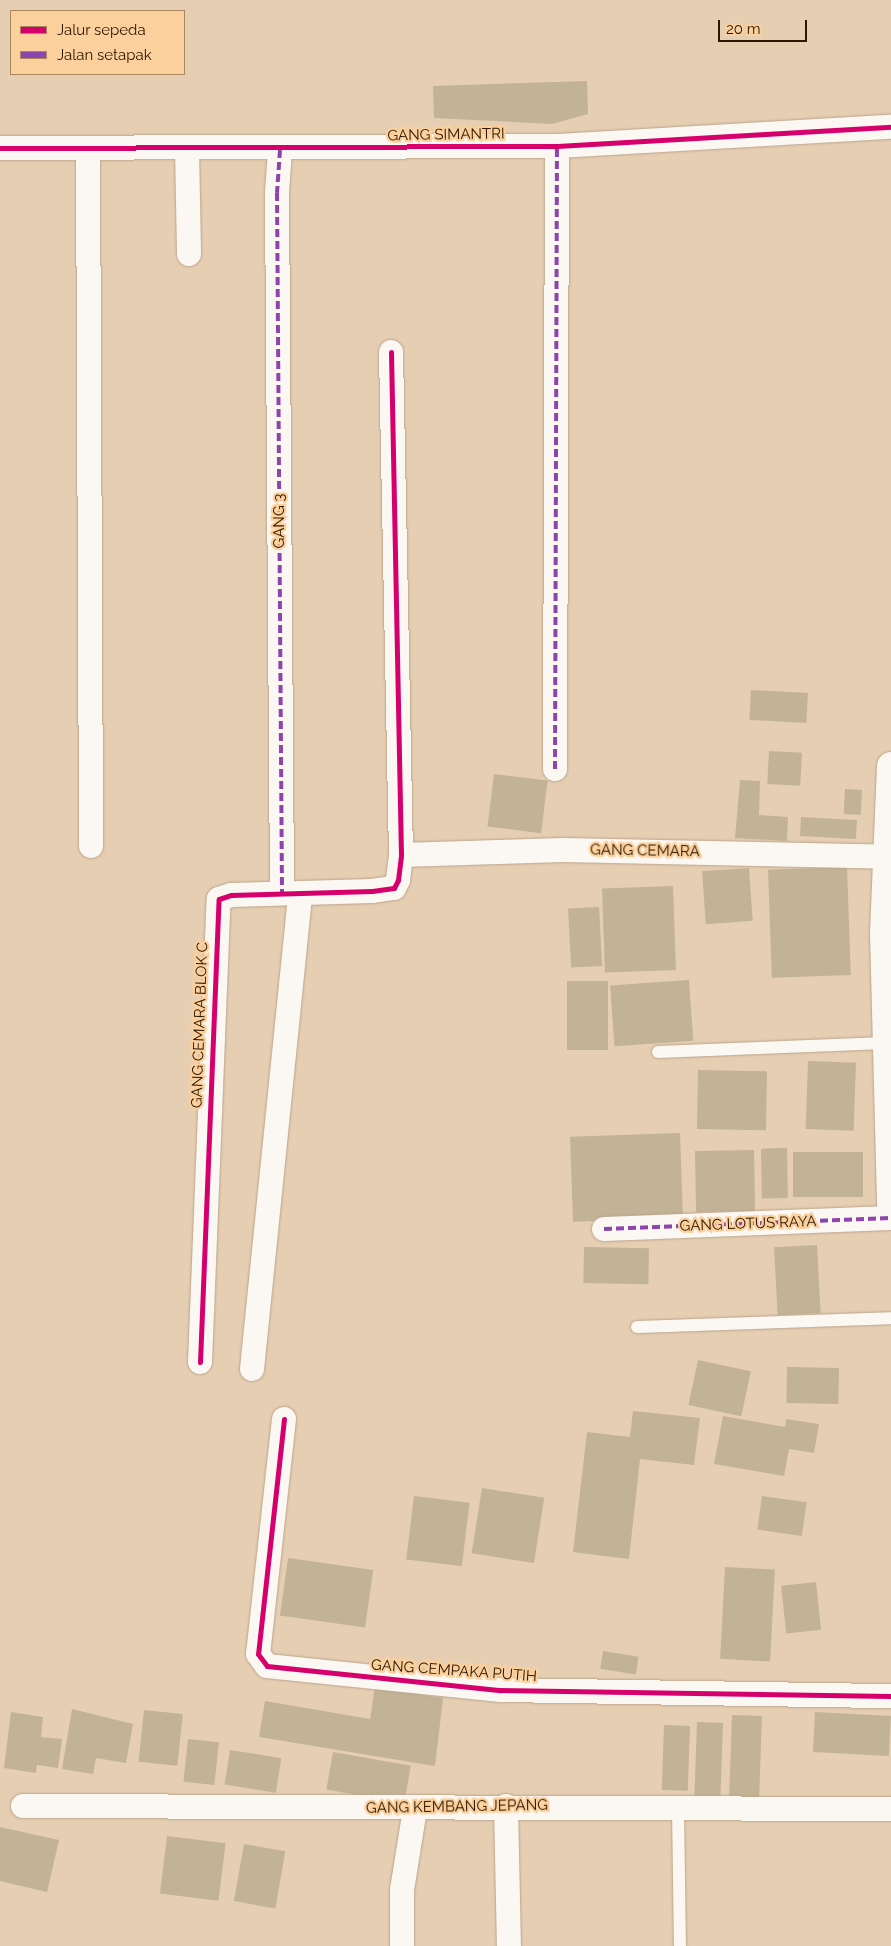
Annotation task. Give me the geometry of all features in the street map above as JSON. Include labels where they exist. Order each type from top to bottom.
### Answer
[{"type":"street","name":"GANG SIMANTRI","points":[[0,148],[280,150],[556,146],[891,127]]},
{"type":"street","points":[[555,769],[556,146]]},
{"type":"street","points":[[187,148],[190,254]]},
{"type":"street","points":[[88,149],[91,846]]},
{"type":"street","name":"GANG 3","points":[[252,1369],[291,894],[277,194],[280,150]]},
{"type":"street","points":[[391,352],[401,854]]},
{"type":"street","points":[[891,766],[889,857],[884,933],[885,1043],[891,1206]]},
{"type":"street","name":"GANG CEMARA","points":[[401,854],[563,850],[889,857]]},
{"type":"street","name":"GANG CEMARA BLOK C","points":[[200,1362],[216,916],[220,899],[231,895],[291,894],[394,888],[401,854]]},
{"type":"street","name":"GANG LOTUS RAYA","points":[[604,1229],[891,1218]]},
{"type":"street","name":"GANG CEMPAKA PUTIH","points":[[284,1419],[258,1654],[267,1666],[501,1690],[891,1696]]},
{"type":"street","name":"GANG KEMBANG JEPANG","points":[[24,1806],[415,1809],[506,1806],[891,1810]]},
{"type":"street","points":[[506,1806],[509,1946]]},
{"type":"street","points":[[402,1946],[402,1890],[415,1809]]},
{"type":"lane","points":[[658,1052],[885,1043]]},
{"type":"lane","points":[[637,1327],[891,1318]]},
{"type":"lane","points":[[678,1807],[680,1946]]},
{"type":"building","points":[[587,81],[588,114],[552,124],[434,118],[433,86]]},
{"type":"building","points":[[751,690],[808,693],[806,723],[749,720]]},
{"type":"building","points":[[769,751],[802,753],[800,786],[767,784]]},
{"type":"building","points":[[494,774],[548,781],[541,833],[488,827]]},
{"type":"building","points":[[740,780],[760,781],[759,815],[788,817],[787,841],[735,838]]},
{"type":"building","points":[[845,789],[862,790],[861,815],[844,814]]},
{"type":"building","points":[[801,817],[857,820],[856,839],[800,836]]},
{"type":"building","points":[[847,867],[851,975],[772,978],[768,870]]},
{"type":"building","points":[[749,868],[753,921],[706,924],[702,871]]},
{"type":"building","points":[[673,886],[676,970],[605,972],[602,888]]},
{"type":"building","points":[[599,907],[602,966],[571,968],[568,909]]},
{"type":"building","points":[[689,980],[693,1041],[614,1046],[610,986]]},
{"type":"building","points":[[567,981],[608,981],[608,1050],[567,1050]]},
{"type":"building","points":[[808,1061],[856,1063],[854,1131],[806,1129]]},
{"type":"building","points":[[698,1070],[767,1071],[766,1130],[697,1129]]},
{"type":"building","points":[[680,1133],[683,1218],[573,1222],[570,1137]]},
{"type":"building","points":[[761,1148],[787,1148],[788,1198],[762,1198]]},
{"type":"building","points":[[754,1150],[755,1211],[696,1212],[695,1151]]},
{"type":"building","points":[[793,1152],[863,1152],[863,1197],[793,1197]]},
{"type":"building","points":[[817,1245],[821,1313],[778,1315],[774,1247]]},
{"type":"building","points":[[584,1247],[649,1248],[648,1284],[583,1283]]},
{"type":"building","points":[[698,1360],[751,1371],[741,1416],[688,1405]]},
{"type":"building","points":[[787,1367],[839,1368],[838,1404],[786,1403]]},
{"type":"building","points":[[633,1411],[700,1418],[694,1465],[640,1459],[629,1559],[573,1552],[587,1432],[630,1437]]},
{"type":"building","points":[[723,1416],[785,1427],[786,1419],[819,1424],[814,1453],[789,1449],[784,1476],[714,1464]]},
{"type":"building","points":[[482,1488],[544,1498],[534,1563],[472,1553]]},
{"type":"building","points":[[414,1496],[470,1503],[462,1566],[406,1560]]},
{"type":"building","points":[[762,1496],[807,1502],[802,1536],[757,1530]]},
{"type":"building","points":[[288,1558],[373,1570],[365,1627],[280,1615]]},
{"type":"building","points":[[725,1567],[775,1570],[770,1661],[720,1659]]},
{"type":"building","points":[[816,1582],[821,1630],[786,1633],[781,1586]]},
{"type":"building","points":[[603,1651],[639,1657],[636,1674],[600,1669]]},
{"type":"building","points":[[375,1687],[443,1698],[435,1766],[259,1737],[265,1701],[370,1719]]},
{"type":"building","points":[[72,1709],[133,1724],[126,1763],[96,1758],[93,1774],[62,1769]]},
{"type":"building","points":[[144,1710],[183,1714],[177,1766],[139,1762]]},
{"type":"building","points":[[11,1712],[43,1717],[41,1737],[62,1739],[58,1768],[37,1765],[36,1773],[4,1768]]},
{"type":"building","points":[[815,1712],[891,1716],[889,1756],[813,1752]]},
{"type":"building","points":[[732,1715],[762,1716],[759,1801],[729,1800]]},
{"type":"building","points":[[697,1722],[723,1723],[720,1799],[694,1798]]},
{"type":"building","points":[[664,1725],[690,1726],[688,1791],[662,1790]]},
{"type":"building","points":[[188,1739],[219,1742],[214,1785],[184,1782]]},
{"type":"building","points":[[230,1750],[281,1758],[276,1793],[225,1785]]},
{"type":"building","points":[[333,1752],[411,1766],[404,1803],[326,1789]]},
{"type":"building","points":[[0,1827],[59,1840],[47,1892],[0,1881]]},
{"type":"building","points":[[167,1836],[226,1843],[218,1901],[160,1894]]},
{"type":"building","points":[[244,1844],[285,1851],[275,1908],[234,1901]]},
{"type":"marked path","points":[[555,769],[557,146],[561,146]]},
{"type":"marked path","points":[[280,150],[277,193],[282,893]]},
{"type":"marked path","points":[[604,1229],[891,1218]]},
{"type":"cycle path","points":[[0,148],[557,146],[891,127]]},
{"type":"cycle path","points":[[200,1362],[219,899],[231,895],[372,891],[394,888],[398,880],[401,855],[391,352]]},
{"type":"cycle path","points":[[284,1419],[258,1654],[267,1666],[501,1690],[891,1696]]}]
